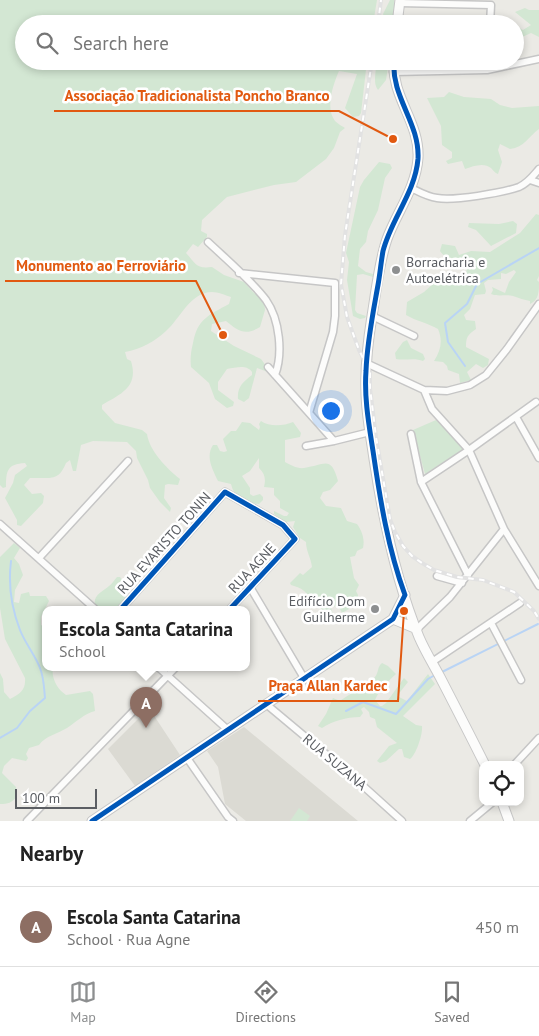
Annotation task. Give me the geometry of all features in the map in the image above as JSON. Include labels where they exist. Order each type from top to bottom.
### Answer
[{"type":"street","points":[[398,15],[400,1],[491,5],[490,15]]},
{"type":"street","points":[[524,62],[539,59]]},
{"type":"street","points":[[483,761],[432,662],[417,629],[396,572],[384,516],[370,432],[366,392],[366,363],[383,251],[416,175],[418,145],[413,124],[396,88],[393,72],[488,70]]},
{"type":"street","points":[[411,188],[436,198],[450,199],[519,186],[530,180],[539,169]]},
{"type":"street","points":[[530,180],[539,183]]},
{"type":"street","points":[[208,242],[267,301],[273,316],[280,354],[275,375]]},
{"type":"street","points":[[240,273],[335,283],[333,332],[309,414]]},
{"type":"street","points":[[366,363],[424,390],[447,391],[470,384],[486,375],[539,304]]},
{"type":"street","points":[[372,316],[414,336]]},
{"type":"street","points":[[268,367],[334,441]]},
{"type":"street","points":[[424,390],[432,409],[469,450],[504,529],[539,586]]},
{"type":"street","points":[[421,482],[536,402]]},
{"type":"street","points":[[516,417],[539,458]]},
{"type":"street","points":[[306,446],[370,432]]},
{"type":"street","points":[[411,434],[421,482],[468,575]]},
{"type":"street","points":[[39,558],[128,461]]},
{"type":"street","name":"RUA AGNE","points":[[225,492],[283,525],[295,540],[233,606]]},
{"type":"street","name":"RUA EVARISTO TONIN","points":[[124,606],[225,492]]},
{"type":"street","points":[[0,524],[92,606]]},
{"type":"street","points":[[417,629],[439,609],[462,583],[504,529]]},
{"type":"street","points":[[437,576],[462,583]]},
{"type":"street","points":[[250,587],[304,678]]},
{"type":"street","points":[[92,821],[393,618],[405,595]]},
{"type":"street","points":[[432,662],[520,603]]},
{"type":"street","points":[[393,618],[417,629]]},
{"type":"street","points":[[491,623],[521,680]]},
{"type":"street","points":[[162,671],[228,730]]},
{"type":"street","points":[[27,821],[172,671]]},
{"type":"street","name":"RUA SUZANA","points":[[266,704],[351,775],[402,821]]},
{"type":"street","points":[[518,761],[539,738]]},
{"type":"street","points":[[187,758],[228,817],[233,821]]},
{"type":"street","points":[[470,821],[488,806]]},
{"type":"street","points":[[503,806],[509,821]]},
{"type":"shaded area","points":[[149,708],[180,755],[135,786],[108,749]]},
{"type":"shaded area","points":[[244,727],[358,821],[246,821],[225,804],[218,767],[207,751]]},
{"type":"green space","points":[[0,0],[377,0],[374,15],[15,15],[15,70],[366,70],[361,113],[359,116],[353,117],[345,108],[357,74],[339,71],[332,90],[330,103],[332,116],[335,121],[345,128],[340,132],[334,148],[326,159],[296,182],[274,185],[227,197],[202,220],[201,231],[207,234],[207,237],[198,247],[193,244],[186,253],[199,266],[212,267],[224,275],[244,282],[264,300],[265,310],[260,327],[255,330],[242,331],[226,321],[212,324],[211,331],[234,346],[261,359],[269,370],[268,372],[257,368],[249,398],[244,402],[238,399],[238,391],[241,385],[252,375],[252,372],[247,368],[227,369],[218,382],[218,390],[234,402],[233,406],[227,408],[215,399],[209,383],[191,367],[192,349],[198,328],[210,315],[229,304],[231,297],[212,292],[198,296],[191,301],[171,326],[152,342],[125,352],[127,359],[131,361],[133,377],[127,389],[102,405],[102,409],[115,423],[142,430],[147,434],[148,440],[159,459],[180,479],[178,485],[165,485],[164,498],[171,508],[170,512],[150,488],[137,458],[136,451],[127,442],[93,441],[81,445],[76,471],[73,471],[70,460],[66,463],[60,474],[52,478],[30,478],[24,485],[32,494],[41,493],[44,496],[43,503],[21,526],[17,525],[17,520],[5,498],[15,475],[27,466],[25,463],[11,467],[6,477],[6,487],[3,488],[0,485]]},
{"type":"green space","points":[[390,0],[394,0],[394,15],[383,14]]},
{"type":"green space","points":[[525,8],[539,10],[539,37],[531,33],[524,36],[524,29],[531,25],[524,19],[524,15],[519,15],[515,12]]},
{"type":"green space","points":[[376,70],[388,70],[386,80],[378,90],[375,80]]},
{"type":"green space","points":[[449,92],[464,97],[491,99],[500,105],[512,108],[539,106],[539,129],[523,144],[515,148],[510,149],[500,144],[498,150],[502,162],[498,174],[485,165],[465,169],[462,161],[448,164],[446,161],[452,158],[452,152],[442,145],[441,126],[427,98],[444,97]]},
{"type":"green space","points":[[379,162],[390,164],[392,168],[385,178],[378,210],[368,231],[366,242],[360,249],[358,266],[366,272],[373,274],[373,277],[363,274],[357,275],[355,310],[357,313],[366,316],[360,319],[353,316],[347,280],[349,262],[346,253],[360,187]]},
{"type":"green space","points":[[536,214],[539,215],[539,276],[537,280],[539,282],[539,292],[537,298],[530,304],[530,301],[513,296],[491,294],[492,287],[505,293],[509,282],[516,272],[514,270],[506,274],[501,273],[501,279],[488,280],[484,283],[485,294],[475,295],[470,309],[464,315],[466,320],[475,321],[476,329],[468,336],[466,347],[489,359],[488,365],[483,368],[476,364],[467,372],[471,380],[460,383],[459,374],[448,370],[443,362],[434,361],[441,345],[438,329],[406,315],[407,302],[424,292],[434,283],[456,281],[466,276],[467,265],[465,262],[454,264],[440,251],[442,244],[455,246],[459,255],[471,251],[490,252],[520,233]]},
{"type":"green space","points":[[513,221],[517,224],[516,233],[491,246],[476,230],[468,227],[469,223],[499,224]]},
{"type":"green space","points":[[407,340],[411,348],[423,354],[425,359],[423,361],[396,359],[395,353],[403,342]]},
{"type":"green space","points":[[436,420],[465,448],[425,474],[413,430]]},
{"type":"green space","points":[[261,421],[277,425],[293,422],[301,433],[300,437],[285,440],[285,462],[302,468],[322,464],[330,465],[338,481],[330,490],[323,492],[320,498],[326,506],[341,508],[347,521],[357,524],[363,535],[363,548],[357,551],[355,556],[350,557],[354,578],[359,585],[356,591],[358,604],[342,613],[338,605],[331,608],[334,617],[326,620],[320,607],[312,603],[304,591],[290,583],[300,573],[303,575],[312,567],[306,542],[300,538],[293,527],[295,521],[286,522],[274,514],[274,511],[284,516],[287,516],[289,513],[280,508],[280,501],[274,495],[274,488],[264,487],[265,482],[263,472],[259,468],[259,458],[250,471],[242,476],[250,488],[250,494],[253,496],[260,494],[263,497],[259,504],[249,502],[237,496],[231,484],[218,481],[212,468],[210,454],[213,445],[217,445],[220,451],[227,451],[223,439],[231,431],[236,431],[242,422],[250,423],[259,430]]},
{"type":"green space","points":[[14,543],[20,548],[14,558],[19,564],[23,575],[15,590],[14,602],[19,603],[21,594],[29,592],[30,596],[46,596],[49,601],[46,606],[42,606],[42,671],[53,671],[55,683],[66,695],[90,691],[93,694],[95,711],[48,737],[39,745],[29,748],[26,754],[28,758],[26,761],[12,758],[4,766],[2,773],[16,787],[17,796],[10,803],[5,804],[0,804],[0,673],[3,679],[4,692],[10,699],[22,691],[25,678],[5,639],[0,608],[0,557]]},
{"type":"green space","points":[[117,577],[120,577],[128,587],[128,593],[117,606],[96,606],[95,599],[97,596]]},
{"type":"green space","points":[[382,663],[396,674],[384,686],[375,700],[380,706],[386,703],[404,678],[408,682],[397,696],[407,701],[428,674],[435,684],[403,716],[416,725],[422,726],[419,744],[415,753],[410,759],[404,757],[402,749],[399,749],[386,761],[380,763],[377,761],[389,746],[397,743],[377,727],[375,719],[370,717],[369,712],[364,707],[361,709],[363,713],[360,717],[340,720],[322,728],[318,726],[333,698],[340,701],[369,682],[375,677]]},
{"type":"green space","points":[[299,808],[310,816],[307,821],[290,821]]},
{"type":"waterway","points":[[465,366],[448,342],[445,323],[467,304],[477,284],[539,248]]},
{"type":"waterway","points":[[0,738],[17,728],[30,711],[45,698],[40,668],[22,635],[14,613],[10,587],[11,561]]},
{"type":"waterway","points":[[442,672],[538,624]]},
{"type":"waterway","points":[[346,711],[363,702],[396,714],[428,679],[435,675]]},
{"type":"railway","points":[[379,15],[381,0]]},
{"type":"railway","points":[[371,70],[345,235],[341,284],[347,317],[359,350],[370,372],[376,437],[390,519],[403,546],[422,563],[434,570],[457,577],[483,580],[514,592],[534,611],[539,619]]},
{"type":"cycle path","points":[[92,821],[393,619],[405,595],[389,542],[382,506],[368,421],[366,391],[369,338],[383,251],[391,228],[408,195],[418,159],[415,134],[397,86],[394,70]]},
{"type":"cycle path","points":[[124,606],[225,492],[283,525],[295,539],[233,606]]},
{"type":"place","name":"Associação Tradicionalista Poncho Branco","points":[[393,139]]},
{"type":"place","name":"Borracharia e Autoelétrica","points":[[396,270]]},
{"type":"place","name":"Monumento ao Ferroviário","points":[[223,335]]},
{"type":"place","name":"Edifício Dom Guilherme","points":[[375,609]]},
{"type":"place","name":"Praça Allan Kardec","points":[[404,611]]},
{"type":"place","name":"Escola Santa Catarina","points":[[146,728]]}]
